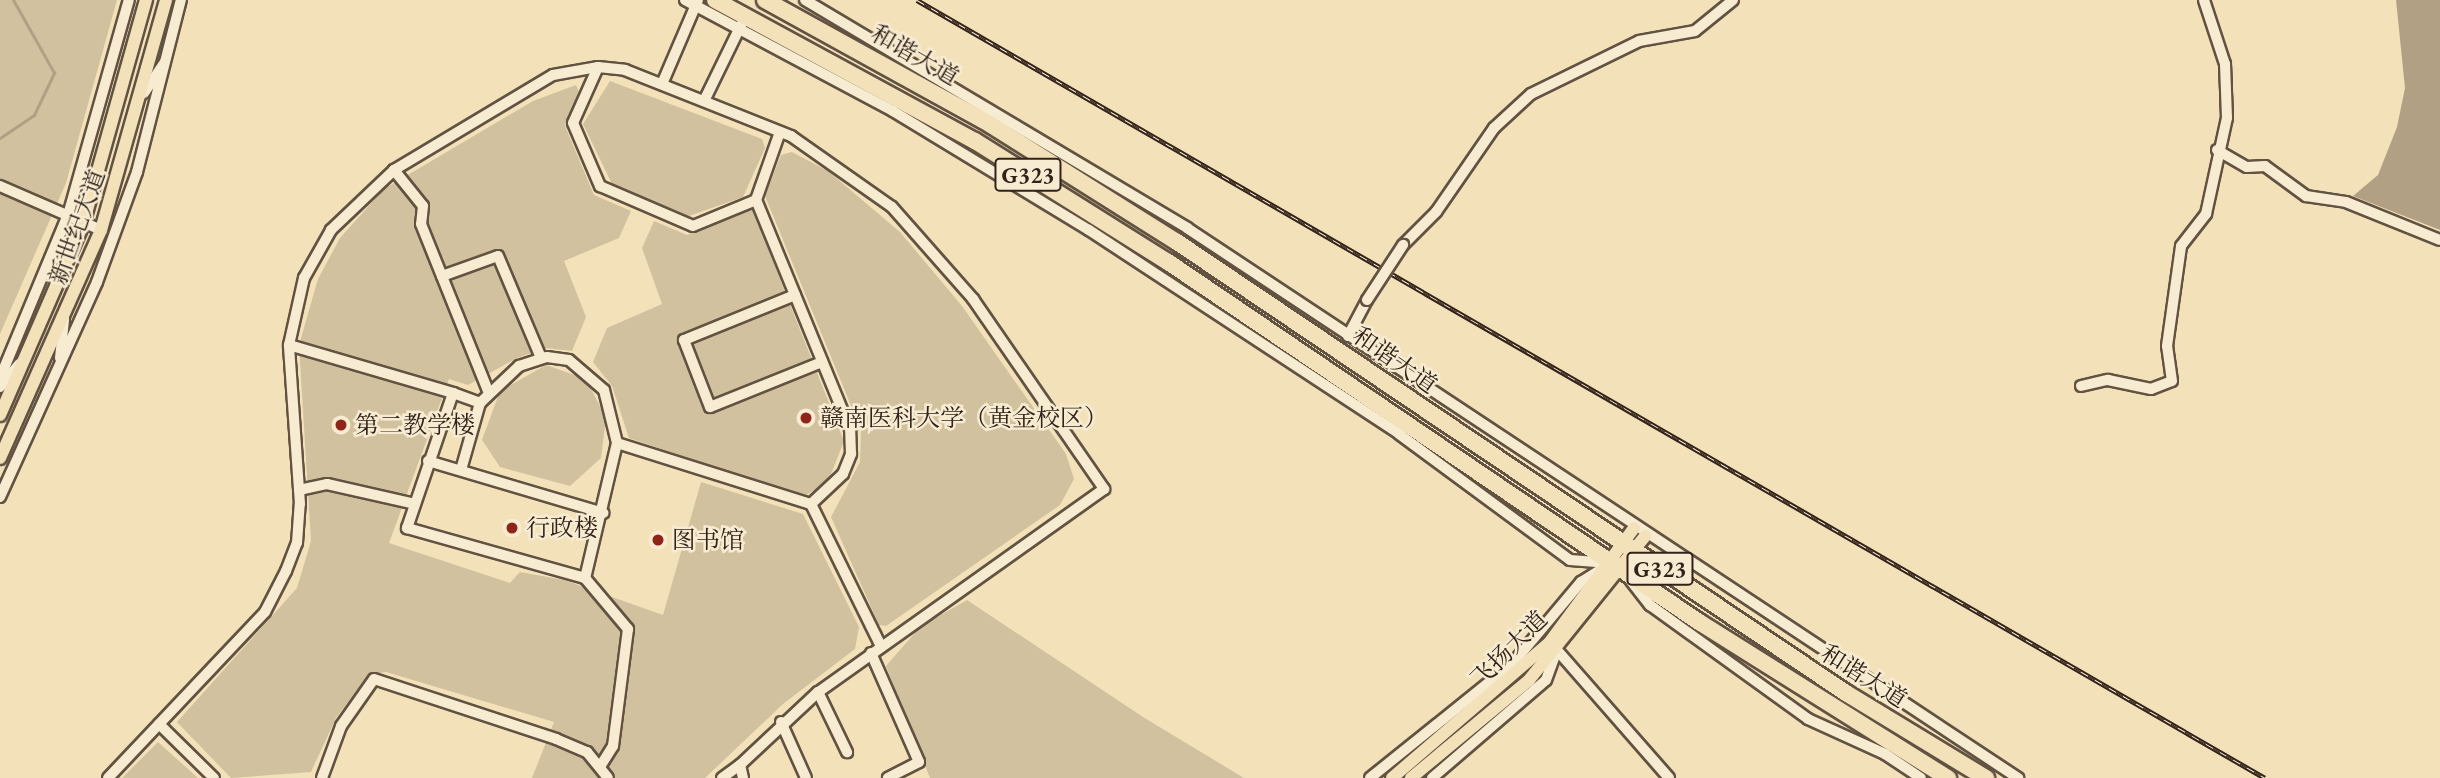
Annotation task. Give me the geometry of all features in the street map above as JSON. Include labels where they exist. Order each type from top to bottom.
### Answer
[{"type":"highway","name":"和谐大道","points":[[715,0],[742,22],[975,141],[1329,369],[1617,567]]},
{"type":"highway","name":"和谐大道","points":[[765,0],[991,125],[1142,220],[1630,547],[1986,778]]},
{"type":"highway","name":"G323","points":[[1617,567],[1948,778]]},
{"type":"main road","name":"新世纪大道","points":[[0,415],[83,224],[112,134],[146,0]]},
{"type":"main road","name":"新世纪大道","points":[[0,458],[64,320],[101,230],[144,93],[166,0]]},
{"type":"main road","name":"飞扬大道","points":[[1630,547],[1634,528]]},
{"type":"main road","name":"飞扬大道","points":[[1411,778],[1557,650],[1630,547],[1645,536]]},
{"type":"main road","name":"飞扬大道","points":[[1392,778],[1522,671],[1617,567]]},
{"type":"street","points":[[0,378],[68,215],[110,77],[129,0]]},
{"type":"street","points":[[0,497],[59,368],[137,172],[181,0]]},
{"type":"street","points":[[805,0],[1005,115],[1348,336],[1645,536],[2018,778]]},
{"type":"street","points":[[1348,336],[1367,300],[1403,244],[1436,212],[1488,136],[1523,100],[1639,41],[1695,31],[1733,0]]},
{"type":"street","points":[[2081,386],[2108,380],[2151,389],[2172,381],[2167,346],[2181,247],[2206,214],[2227,86],[2204,0]]},
{"type":"street","points":[[662,84],[693,2],[742,22],[1089,230],[1399,433],[1570,561],[1581,582]]},
{"type":"street","points":[[704,101],[742,22]]},
{"type":"street","points":[[144,93],[169,54]]},
{"type":"street","points":[[597,67],[573,123],[600,187],[693,226],[756,200]]},
{"type":"street","points":[[108,778],[265,612],[297,543],[299,490],[289,345],[304,278],[331,230],[394,170],[553,75],[597,67],[662,84],[780,132],[847,172],[925,239],[1104,489],[880,644],[781,722],[740,765],[722,778]]},
{"type":"street","points":[[110,77],[112,134]]},
{"type":"street","points":[[780,132],[756,200],[850,429],[851,454],[834,487],[811,503]]},
{"type":"street","points":[[2217,150],[2247,167],[2265,166],[2306,196],[2346,202],[2440,240]]},
{"type":"street","points":[[394,170],[423,206],[421,224],[488,391]]},
{"type":"street","points":[[0,186],[101,230]]},
{"type":"street","points":[[442,276],[498,256],[541,358]]},
{"type":"street","points":[[795,295],[684,340],[710,407],[822,362]]},
{"type":"street","points":[[59,368],[64,320]]},
{"type":"street","points":[[289,345],[481,403]]},
{"type":"street","points":[[0,387],[27,354]]},
{"type":"street","points":[[461,470],[481,403],[488,391],[541,358],[569,360],[591,372],[611,405],[617,443],[586,578]]},
{"type":"street","points":[[453,393],[407,528],[586,578],[628,629],[614,746],[600,767]]},
{"type":"street","points":[[617,443],[811,503],[880,644]]},
{"type":"street","points":[[428,461],[603,513]]},
{"type":"street","points":[[299,490],[327,484],[415,504]]},
{"type":"street","points":[[1570,561],[1617,567],[1650,605],[1808,719],[1885,754],[1921,778]]},
{"type":"street","points":[[1370,778],[1513,663],[1581,582],[1617,567]]},
{"type":"street","points":[[1432,778],[1546,680],[1557,650],[1669,778]]},
{"type":"street","points":[[871,653],[919,762],[888,778]]},
{"type":"street","points":[[322,778],[341,726],[374,679],[556,739],[587,752],[608,778]]},
{"type":"street","points":[[818,692],[848,752]]},
{"type":"street","points":[[781,722],[806,778]]},
{"type":"street","points":[[159,724],[214,778]]},
{"type":"street","points":[[740,765],[743,778]]},
{"type":"shaded area","points":[[0,0],[117,0],[66,183],[0,334]]},
{"type":"shaded area","points":[[2396,0],[2440,0],[2440,230],[2353,196],[2378,175],[2397,127],[2405,88]]},
{"type":"shaded area","points":[[610,81],[762,139],[765,148],[743,197],[689,216],[612,184],[583,124]]},
{"type":"shaded area","points":[[576,85],[580,94],[565,126],[594,195],[631,211],[619,238],[564,261],[586,317],[572,351],[546,348],[517,358],[468,385],[449,379],[389,543],[510,583],[520,572],[564,580],[663,615],[701,482],[803,514],[859,627],[855,649],[783,704],[705,778],[532,778],[554,722],[386,672],[368,675],[336,718],[311,772],[231,778],[177,722],[297,588],[311,541],[299,345],[318,279],[340,238],[384,189],[533,101]]},
{"type":"shaded area","points":[[792,152],[828,171],[900,232],[962,306],[1066,454],[1074,479],[1060,505],[886,626],[879,625],[831,517],[860,462],[861,430],[765,196],[781,155]]},
{"type":"shaded area","points":[[752,208],[844,441],[828,482],[803,497],[629,438],[612,386],[593,362],[607,328],[662,304],[642,248],[654,221],[687,235]]},
{"type":"shaded area","points":[[546,365],[586,379],[606,418],[601,458],[570,486],[500,467],[482,440],[500,391]]},
{"type":"shaded area","points":[[967,600],[1143,717],[1244,778],[930,778],[886,666],[920,627]]},
{"type":"shaded area","points":[[158,742],[198,778],[122,778]]},
{"type":"waterway","points":[[0,138],[34,115],[54,73],[13,0]]},
{"type":"railway","points":[[917,0],[2265,778]]},
{"type":"place","name":"赣南医科大学（黄金校区）","points":[[806,418]]},
{"type":"place","name":"第二教学楼","points":[[341,425]]},
{"type":"place","name":"行政楼","points":[[512,528]]},
{"type":"place","name":"图书馆","points":[[658,540]]}]
